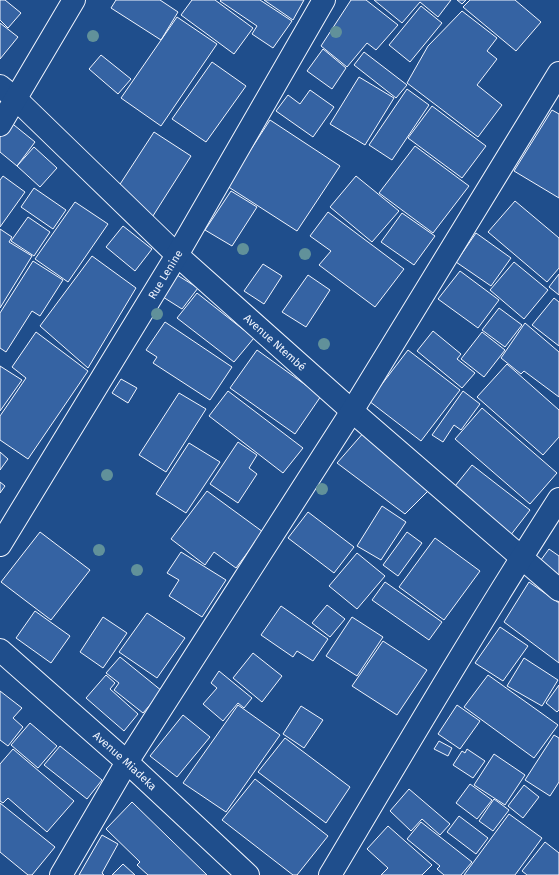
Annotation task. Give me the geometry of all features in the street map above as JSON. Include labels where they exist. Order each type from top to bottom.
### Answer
[{"type":"street","points":[[0,125],[8,93],[74,0]]},
{"type":"street","name":"Rue Lenine","points":[[0,545],[177,255],[324,0]]},
{"type":"street","points":[[61,875],[127,762],[352,411],[559,73]]},
{"type":"street","name":"Avenue Ntembé","points":[[8,93],[177,255],[352,411],[559,590]]},
{"type":"street","points":[[330,875],[436,697],[559,499]]},
{"type":"street","name":"Avenue Miadeka","points":[[0,650],[127,762],[248,875]]},
{"type":"building","points":[[0,0],[5,0],[21,13],[8,28],[0,20]]},
{"type":"building","points":[[116,0],[160,0],[178,12],[161,40],[111,8]]},
{"type":"building","points":[[192,0],[215,0],[253,28],[234,54],[181,15]]},
{"type":"building","points":[[260,0],[292,21],[273,48],[252,34],[257,26],[220,1]]},
{"type":"building","points":[[264,0],[304,0],[293,20]]},
{"type":"building","points":[[351,0],[366,0],[398,25],[376,50],[367,43],[347,67],[321,46]]},
{"type":"building","points":[[374,0],[451,0],[438,17],[420,2],[402,23]]},
{"type":"building","points":[[457,0],[466,0],[462,4]]},
{"type":"building","points":[[470,0],[515,0],[541,22],[516,51],[463,7]]},
{"type":"building","points":[[421,6],[442,23],[410,62],[389,45]]},
{"type":"building","points":[[462,11],[497,38],[487,51],[497,59],[477,85],[502,105],[478,137],[407,83],[428,46]]},
{"type":"building","points":[[177,17],[217,44],[161,126],[121,98]]},
{"type":"building","points":[[0,23],[18,37],[0,59]]},
{"type":"building","points":[[323,49],[346,68],[332,89],[307,71]]},
{"type":"building","points":[[364,52],[407,85],[396,98],[354,65]]},
{"type":"building","points":[[101,55],[131,79],[118,94],[89,69]]},
{"type":"building","points":[[212,62],[246,86],[206,142],[172,119]]},
{"type":"building","points":[[359,77],[394,98],[365,145],[330,124]]},
{"type":"building","points":[[407,89],[429,105],[392,160],[369,145]]},
{"type":"building","points":[[310,90],[334,107],[313,137],[276,111],[288,95],[300,104]]},
{"type":"building","points":[[432,106],[486,146],[462,178],[408,138]]},
{"type":"building","points":[[552,110],[559,114],[559,198],[514,171]]},
{"type":"building","points":[[270,120],[340,166],[297,231],[227,186]]},
{"type":"building","points":[[9,121],[35,142],[17,166],[0,152],[0,133]]},
{"type":"building","points":[[154,132],[191,156],[151,219],[113,195]]},
{"type":"building","points":[[415,146],[469,186],[433,233],[379,193]]},
{"type":"building","points":[[34,147],[57,168],[40,187],[17,166]]},
{"type":"building","points":[[3,176],[25,192],[0,227],[0,180]]},
{"type":"building","points":[[356,176],[399,211],[372,242],[330,207]]},
{"type":"building","points":[[34,188],[66,210],[53,229],[21,207]]},
{"type":"building","points":[[231,191],[257,207],[232,246],[205,230]]},
{"type":"building","points":[[515,201],[559,238],[559,268],[547,282],[488,232]]},
{"type":"building","points":[[75,202],[108,224],[68,282],[35,259]]},
{"type":"building","points":[[328,212],[404,269],[375,307],[319,265],[331,251],[310,236]]},
{"type":"building","points":[[402,213],[435,236],[414,265],[381,242]]},
{"type":"building","points":[[28,217],[50,232],[34,256],[11,241]]},
{"type":"building","points":[[123,226],[152,249],[135,271],[106,247]]},
{"type":"building","points":[[0,229],[12,237],[9,242],[32,256],[0,308]]},
{"type":"building","points":[[476,233],[511,258],[491,286],[456,262]]},
{"type":"building","points":[[92,256],[136,288],[88,368],[40,326]]},
{"type":"building","points":[[33,261],[63,280],[40,316],[32,311],[6,352],[0,348],[0,313]]},
{"type":"building","points":[[514,262],[548,290],[524,319],[490,290]]},
{"type":"building","points":[[263,264],[282,276],[264,304],[244,291]]},
{"type":"building","points":[[460,271],[499,300],[478,328],[438,299]]},
{"type":"building","points":[[559,274],[559,295],[549,287]]},
{"type":"building","points":[[177,275],[198,288],[182,309],[163,297]]},
{"type":"building","points":[[308,275],[330,290],[306,327],[282,312]]},
{"type":"building","points":[[197,293],[254,338],[234,362],[177,318]]},
{"type":"building","points":[[554,298],[559,302],[559,346],[532,325]]},
{"type":"building","points":[[499,308],[522,325],[505,347],[482,330]]},
{"type":"building","points":[[165,322],[232,367],[210,400],[153,363],[157,357],[146,350]]},
{"type":"building","points":[[525,323],[559,352],[559,397],[524,371],[521,374],[501,358]]},
{"type":"building","points":[[433,331],[461,354],[457,359],[475,373],[462,388],[417,351]]},
{"type":"building","points":[[36,332],[88,371],[28,459],[0,440],[0,416],[26,378],[12,367]]},
{"type":"building","points":[[482,332],[505,350],[484,377],[461,359]]},
{"type":"building","points":[[257,350],[321,396],[295,434],[230,388]]},
{"type":"building","points":[[408,350],[460,390],[421,441],[369,401]]},
{"type":"building","points":[[507,364],[559,410],[559,437],[543,455],[477,397]]},
{"type":"building","points":[[0,366],[22,380],[0,411]]},
{"type":"building","points":[[121,379],[137,388],[128,403],[112,393]]},
{"type":"building","points":[[228,391],[303,448],[283,473],[209,416]]},
{"type":"building","points":[[463,391],[480,404],[461,430],[454,425],[443,442],[432,435]]},
{"type":"building","points":[[179,393],[206,409],[166,472],[139,455]]},
{"type":"building","points":[[482,408],[557,473],[530,504],[455,439]]},
{"type":"building","points":[[365,431],[429,490],[405,514],[337,463]]},
{"type":"building","points":[[238,442],[257,455],[249,468],[257,474],[238,503],[210,484]]},
{"type":"building","points":[[189,443],[220,462],[186,513],[156,494]]},
{"type":"building","points":[[0,452],[8,459],[0,470]]},
{"type":"building","points":[[472,465],[530,510],[510,536],[451,491]]},
{"type":"building","points":[[0,482],[5,486],[0,493]]},
{"type":"building","points":[[207,491],[263,532],[236,568],[214,552],[205,565],[171,539]]},
{"type":"building","points":[[382,506],[406,522],[381,560],[357,546]]},
{"type":"building","points":[[308,512],[354,547],[334,573],[288,538]]},
{"type":"building","points":[[40,532],[90,570],[51,620],[1,582]]},
{"type":"building","points":[[407,532],[422,543],[398,576],[383,565]]},
{"type":"building","points":[[435,538],[480,571],[444,620],[399,587]]},
{"type":"building","points":[[549,549],[559,556],[559,579],[538,564]]},
{"type":"building","points":[[181,552],[226,580],[202,617],[169,596],[179,580],[167,573]]},
{"type":"building","points":[[357,553],[385,576],[357,609],[329,586]]},
{"type":"building","points":[[385,582],[442,622],[429,640],[372,600]]},
{"type":"building","points":[[529,582],[559,603],[559,663],[504,622]]},
{"type":"building","points":[[327,605],[345,619],[330,637],[312,623]]},
{"type":"building","points":[[281,606],[328,639],[313,661],[297,651],[293,657],[261,635]]},
{"type":"building","points":[[35,611],[70,636],[51,663],[16,638]]},
{"type":"building","points":[[147,613],[185,638],[157,678],[119,652]]},
{"type":"building","points":[[103,617],[127,633],[103,668],[80,652]]},
{"type":"building","points":[[352,617],[383,637],[357,676],[326,656]]},
{"type":"building","points":[[500,627],[528,646],[503,681],[475,663]]},
{"type":"building","points":[[383,641],[427,670],[397,715],[352,686]]},
{"type":"building","points":[[253,653],[282,676],[262,702],[233,678]]},
{"type":"building","points":[[120,657],[162,691],[143,713],[114,690],[119,683],[106,673]]},
{"type":"building","points":[[524,658],[558,680],[542,706],[507,686]]},
{"type":"building","points":[[219,671],[252,698],[244,708],[238,703],[223,721],[203,704],[217,688],[211,683]]},
{"type":"building","points":[[106,675],[115,683],[110,689],[138,714],[124,731],[86,698]]},
{"type":"building","points":[[488,675],[558,725],[534,758],[464,707]]},
{"type":"building","points":[[559,685],[559,710],[557,712],[546,703]]},
{"type":"building","points":[[0,691],[22,708],[13,718],[23,727],[8,746],[0,740]]},
{"type":"building","points":[[238,705],[280,735],[226,812],[183,783]]},
{"type":"building","points":[[457,705],[480,721],[460,749],[438,734]]},
{"type":"building","points":[[301,706],[323,720],[304,748],[283,734]]},
{"type":"building","points":[[183,715],[210,737],[177,777],[150,756]]},
{"type":"building","points":[[30,723],[57,746],[38,768],[11,745]]},
{"type":"building","points":[[554,735],[559,738],[559,782],[550,796],[525,780]]},
{"type":"building","points":[[285,738],[350,787],[326,823],[258,772]]},
{"type":"building","points":[[439,741],[452,748],[448,756],[434,749]]},
{"type":"building","points":[[60,746],[102,780],[87,799],[44,765]]},
{"type":"building","points":[[13,749],[74,801],[47,832],[8,798],[3,803],[0,801],[0,764]]},
{"type":"building","points":[[467,749],[485,761],[473,778],[453,765],[462,751],[465,753]]},
{"type":"building","points":[[494,754],[525,775],[505,805],[474,785]]},
{"type":"building","points":[[255,779],[328,836],[297,875],[293,875],[222,820]]},
{"type":"building","points":[[470,784],[492,800],[477,819],[456,803]]},
{"type":"building","points":[[524,785],[539,797],[523,818],[508,806]]},
{"type":"building","points":[[409,789],[450,824],[440,835],[422,819],[411,831],[390,811]]},
{"type":"building","points":[[494,799],[509,810],[493,831],[479,821]]},
{"type":"building","points":[[132,802],[207,875],[148,875],[137,865],[140,862],[106,829]]},
{"type":"building","points":[[0,803],[55,847],[32,875],[28,875],[0,852]]},
{"type":"building","points":[[509,814],[542,838],[515,875],[464,875]]},
{"type":"building","points":[[459,816],[488,838],[476,854],[447,832]]},
{"type":"building","points":[[421,822],[472,862],[461,875],[444,875],[437,869],[440,866],[407,839]]},
{"type":"building","points":[[388,826],[432,865],[422,875],[381,875],[388,868],[367,849]]},
{"type":"building","points":[[102,835],[118,844],[102,873],[104,875],[79,875]]},
{"type":"building","points":[[545,842],[559,853],[559,875],[527,875],[522,871]]},
{"type":"building","points":[[123,864],[135,875],[112,875]]}]
